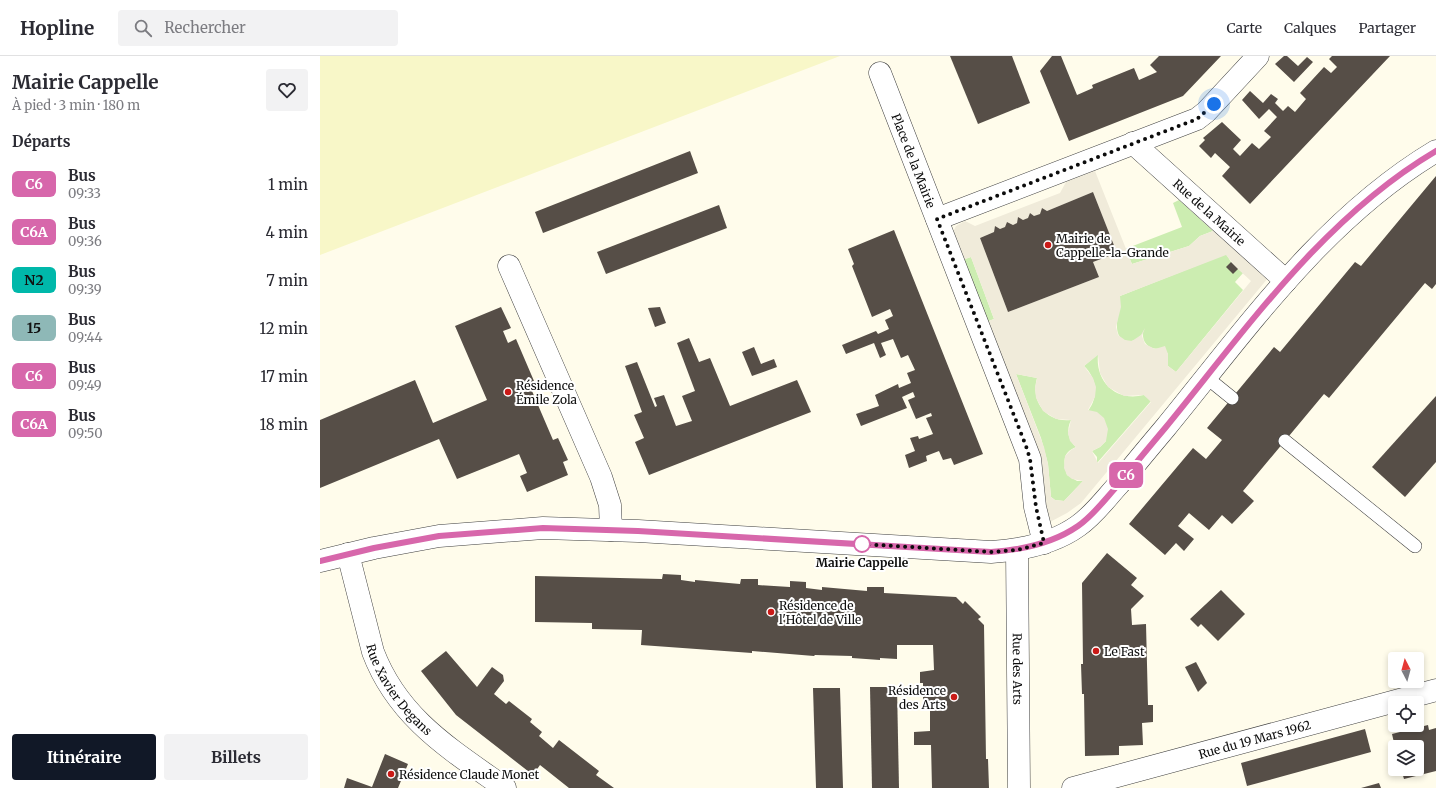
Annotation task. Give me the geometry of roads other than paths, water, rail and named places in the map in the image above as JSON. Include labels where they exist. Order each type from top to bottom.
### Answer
[{"type":"street","points":[[937,219],[1197,119],[1210,108],[1258,56]]},
{"type":"street","name":"Place de la Mairie","points":[[880,73],[1026,446],[1030,459],[1036,507],[1044,543]]},
{"type":"street","name":"Rue de la Mairie","points":[[1133,143],[1286,281]]},
{"type":"street","points":[[320,561],[406,542],[462,533],[543,528],[611,530],[977,551],[1017,550],[1044,543],[1078,526],[1088,518],[1286,281],[1328,235],[1365,201],[1410,167],[1436,151]]},
{"type":"street","points":[[509,266],[601,477],[610,505],[611,530]]},
{"type":"street","name":"Rue des Arts","points":[[1017,550],[1020,788]]},
{"type":"street","name":"Rue Xavier Degans","points":[[348,554],[373,652],[379,667],[397,698],[424,727],[442,743],[505,788]]},
{"type":"street","name":"Rue du 19 Mars 1962","points":[[1073,788],[1436,690]]},
{"type":"lane","points":[[1206,377],[1232,398]]},
{"type":"lane","points":[[1285,441],[1414,546]]},
{"type":"place","name":"Mairie de Cappelle-la-Grande","points":[[1048,245]]},
{"type":"place","name":"Résidence Émile Zola","points":[[508,392]]},
{"type":"place","name":"Mairie Cappelle","points":[[862,544]]},
{"type":"place","name":"Résidence de l'Hôtel de Ville","points":[[771,612]]},
{"type":"place","name":"Le Fast","points":[[1096,651]]},
{"type":"place","name":"Résidence des Arts","points":[[954,697]]},
{"type":"place","name":"Résidence Claude Monet","points":[[391,774]]}]
